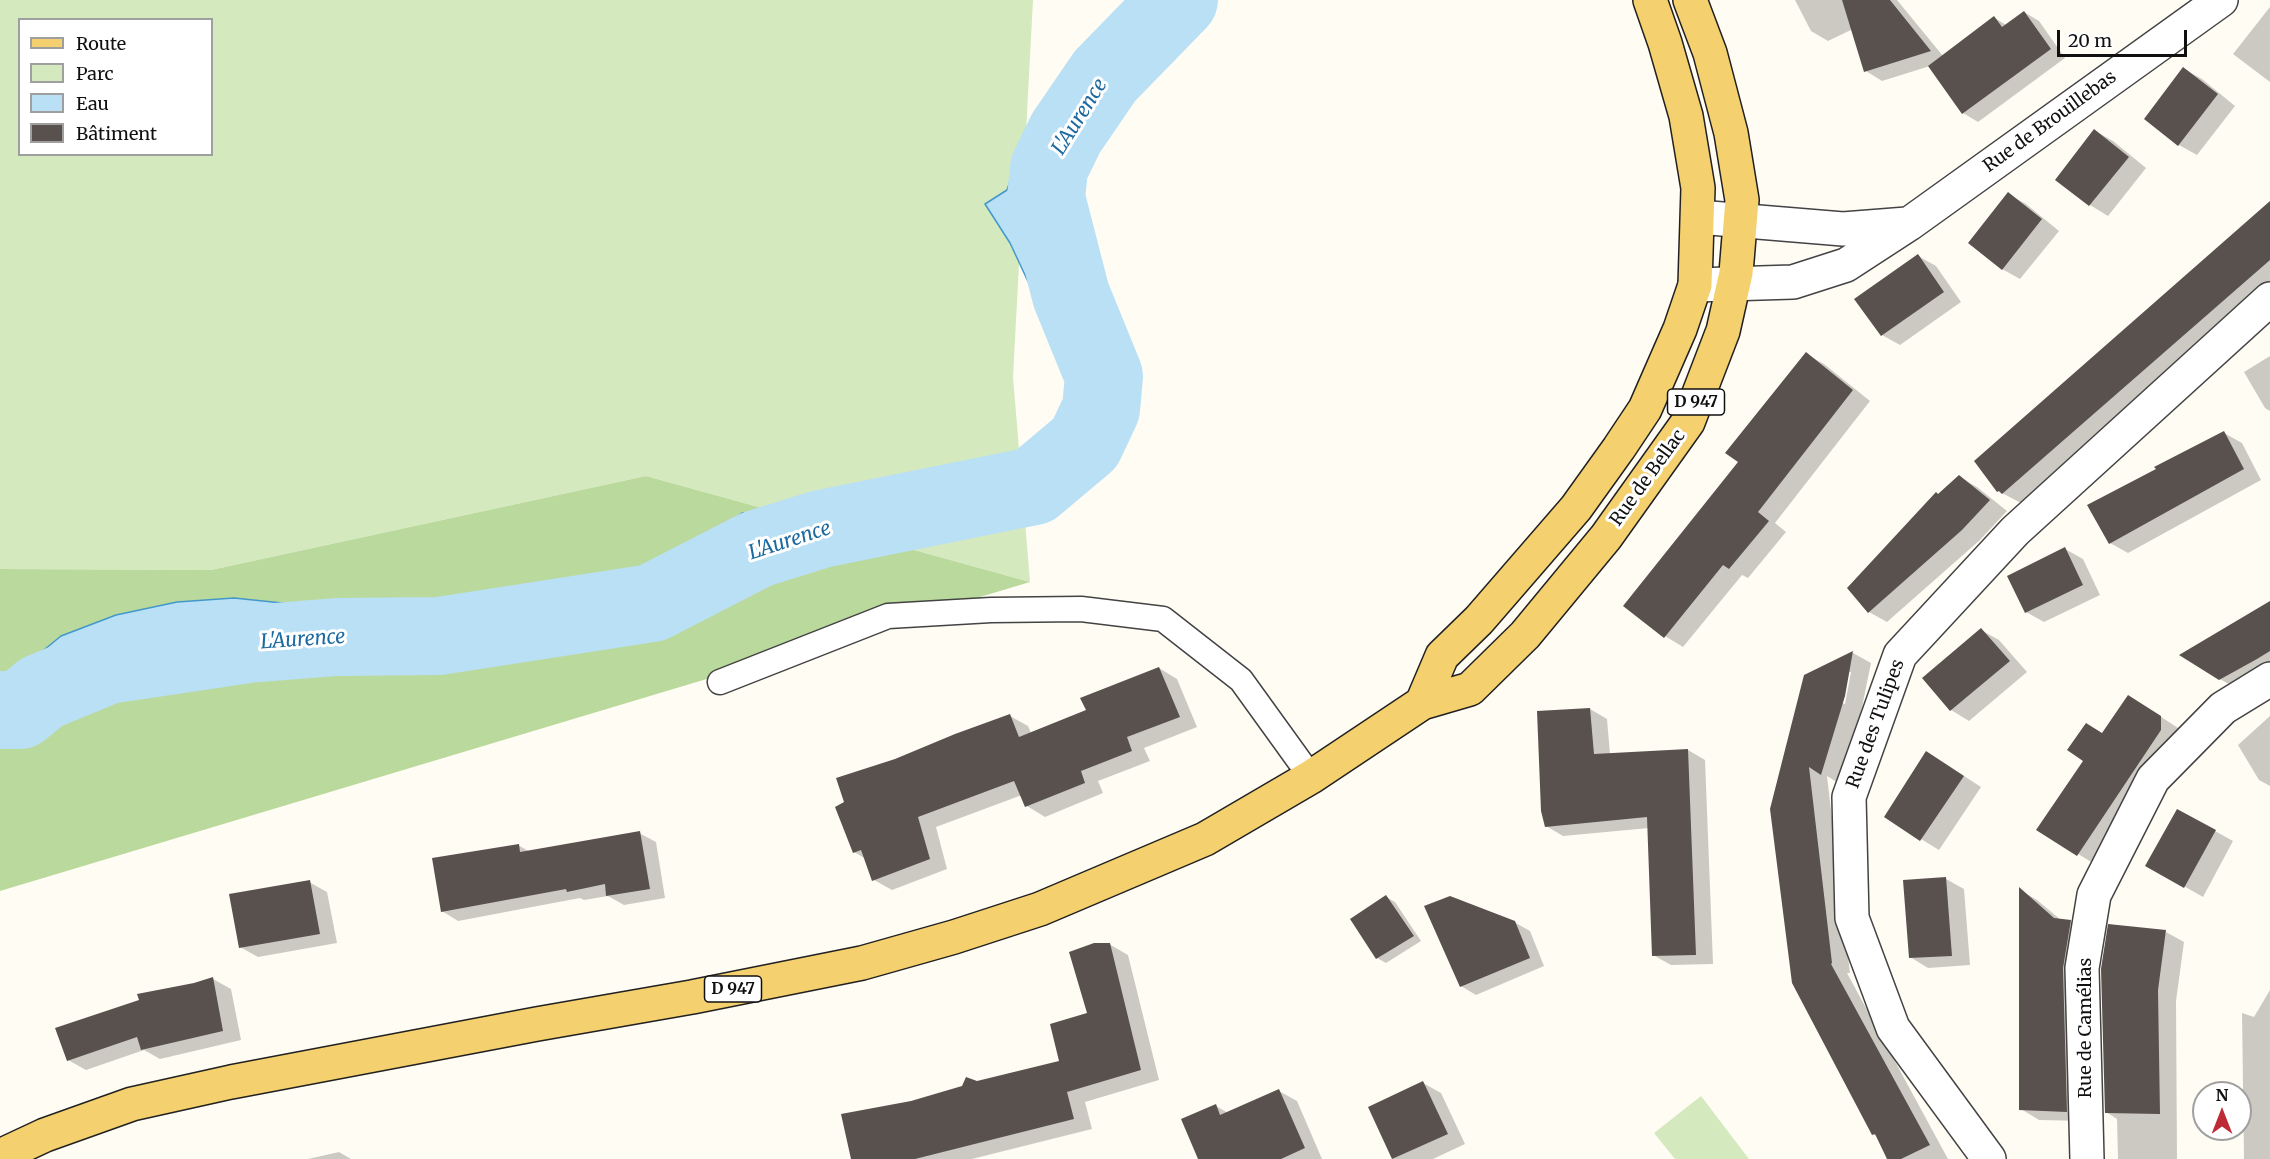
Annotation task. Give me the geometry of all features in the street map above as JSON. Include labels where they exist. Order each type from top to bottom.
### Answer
[{"type":"main road","name":"D 947","points":[[0,1156],[45,1135],[143,1102],[231,1082],[692,997],[862,963],[954,938],[1040,909],[1204,839],[1311,777],[1422,703],[1442,656],[1479,620],[1576,508],[1645,409],[1680,329],[1695,285],[1698,188],[1686,116],[1650,0]]},
{"type":"main road","name":"Rue de Bellac","points":[[1422,703],[1470,689],[1525,635],[1606,537],[1688,422],[1723,331],[1734,284],[1742,200],[1731,134],[1710,52],[1690,0]]},
{"type":"street","name":"Rue de Brouillebas","points":[[1695,285],[1793,282],[1846,265],[1909,224],[2221,0]]},
{"type":"street","points":[[1698,217],[1843,229],[1909,224]]},
{"type":"street","name":"Rue des Tulipes","points":[[1989,1159],[1893,1028],[1852,918],[1849,797],[1900,655],[2015,531],[2270,299]]},
{"type":"street","name":"Rue de Camélias","points":[[2087,1159],[2082,969],[2094,895],[2153,779],[2223,708],[2270,679]]},
{"type":"lane","points":[[720,682],[888,616],[991,610],[1081,609],[1163,619],[1241,680],[1311,777]]},
{"type":"green space","points":[[0,0],[1033,0],[1013,377],[1030,582],[646,476],[211,570],[0,569]]},
{"type":"green space","points":[[646,476],[1030,582],[0,891],[0,569],[211,570]]},
{"type":"green space","points":[[1701,1096],[1749,1159],[1675,1159],[1654,1133]]},
{"type":"water","points":[[1149,0],[1179,0],[1105,76],[1066,133],[1049,168],[1046,198],[1071,295],[1104,376],[1101,409],[1085,443],[1034,486],[821,529],[757,549],[652,603],[439,636],[336,637],[249,644],[108,665],[42,692],[20,710],[0,710],[0,686],[61,636],[116,615],[177,602],[234,598],[340,609],[380,604],[443,610],[446,605],[594,581],[611,581],[664,567],[681,558],[742,513],[781,511],[842,502],[963,477],[1029,468],[1062,438],[1079,399],[1080,373],[1054,337],[1010,243],[985,204],[1007,190],[1023,143],[1120,27]]},
{"type":"building","points":[[1842,0],[1890,0],[1931,51],[1864,72]]},
{"type":"building","points":[[2024,11],[2051,49],[1962,114],[1928,66],[1994,16],[2002,27]]},
{"type":"building","points":[[2183,67],[2218,94],[2178,146],[2144,119]]},
{"type":"building","points":[[2094,129],[2129,157],[2089,206],[2055,180]]},
{"type":"building","points":[[2008,192],[2042,219],[2002,270],[1968,243]]},
{"type":"building","points":[[2270,201],[2270,260],[2002,494],[1997,492],[1974,461]]},
{"type":"building","points":[[1918,254],[1944,292],[1881,336],[1854,299]]},
{"type":"building","points":[[1806,352],[1853,390],[1758,512],[1769,521],[1729,569],[1723,565],[1664,638],[1623,606],[1738,462],[1725,453]]},
{"type":"building","points":[[2224,431],[2244,469],[2109,544],[2087,505]]},
{"type":"building","points":[[1959,475],[1990,500],[1962,530],[1868,613],[1847,588],[1936,492],[1938,494]]},
{"type":"building","points":[[2065,547],[2083,585],[2025,613],[2007,576]]},
{"type":"building","points":[[2270,601],[2270,651],[2257,659],[2219,680],[2179,655]]},
{"type":"building","points":[[1981,628],[2010,661],[1950,711],[1922,678]]},
{"type":"building","points":[[1853,651],[1845,696],[1821,775],[1809,767],[1831,964],[1930,1145],[1901,1159],[1887,1159],[1875,1134],[1872,1135],[1792,983],[1770,809],[1804,675]]},
{"type":"building","points":[[1159,667],[1180,717],[1127,737],[1132,751],[1081,771],[1085,783],[1025,807],[1014,781],[918,817],[930,859],[872,881],[861,850],[853,853],[835,807],[844,802],[836,778],[895,759],[1010,714],[1019,737],[1086,710],[1080,698]]},
{"type":"building","points":[[2128,695],[2161,716],[2161,730],[2077,856],[2036,830],[2083,761],[2067,750],[2086,723],[2102,733]]},
{"type":"building","points":[[1590,708],[1594,754],[1688,749],[1696,955],[1652,956],[1647,817],[1545,827],[1541,811],[1537,711]]},
{"type":"building","points":[[1926,751],[1964,776],[1920,841],[1884,817]]},
{"type":"building","points":[[2177,809],[2216,830],[2184,888],[2145,866]]},
{"type":"building","points":[[640,831],[650,889],[606,896],[605,884],[441,912],[432,858],[519,844],[520,852]]},
{"type":"building","points":[[1946,877],[1952,956],[1909,958],[1903,880]]},
{"type":"building","points":[[310,880],[320,934],[239,948],[229,894]]},
{"type":"building","points":[[2019,887],[2054,918],[2071,920],[2063,968],[2067,1112],[2019,1110]]},
{"type":"building","points":[[1386,895],[1414,936],[1376,959],[1350,919]]},
{"type":"building","points":[[1450,896],[1515,921],[1530,958],[1460,987],[1424,906]]},
{"type":"building","points":[[2108,924],[2166,930],[2158,990],[2160,1114],[2105,1113],[2101,969]]},
{"type":"building","points":[[1094,943],[1110,943],[1141,1070],[1067,1092],[1074,1119],[915,1159],[851,1159],[841,1114],[911,1101],[962,1086],[966,1077],[977,1081],[1059,1061],[1050,1024],[1087,1013],[1069,952]]},
{"type":"building","points":[[213,977],[223,1031],[141,1050],[137,1037],[67,1061],[55,1028],[139,1000],[137,994]]},
{"type":"building","points":[[1423,1081],[1448,1134],[1392,1159],[1368,1107]]},
{"type":"building","points":[[1279,1089],[1305,1148],[1281,1159],[1198,1159],[1181,1119],[1216,1104],[1220,1115]]},
{"type":"waterway","name":"L'Aurence","points":[[0,710],[20,710],[42,692],[108,665],[249,644],[336,637],[439,636],[652,603],[757,549],[821,529],[1034,486],[1085,443],[1101,409],[1104,376],[1071,295],[1046,198],[1049,168],[1066,133],[1105,76],[1179,0]]}]
